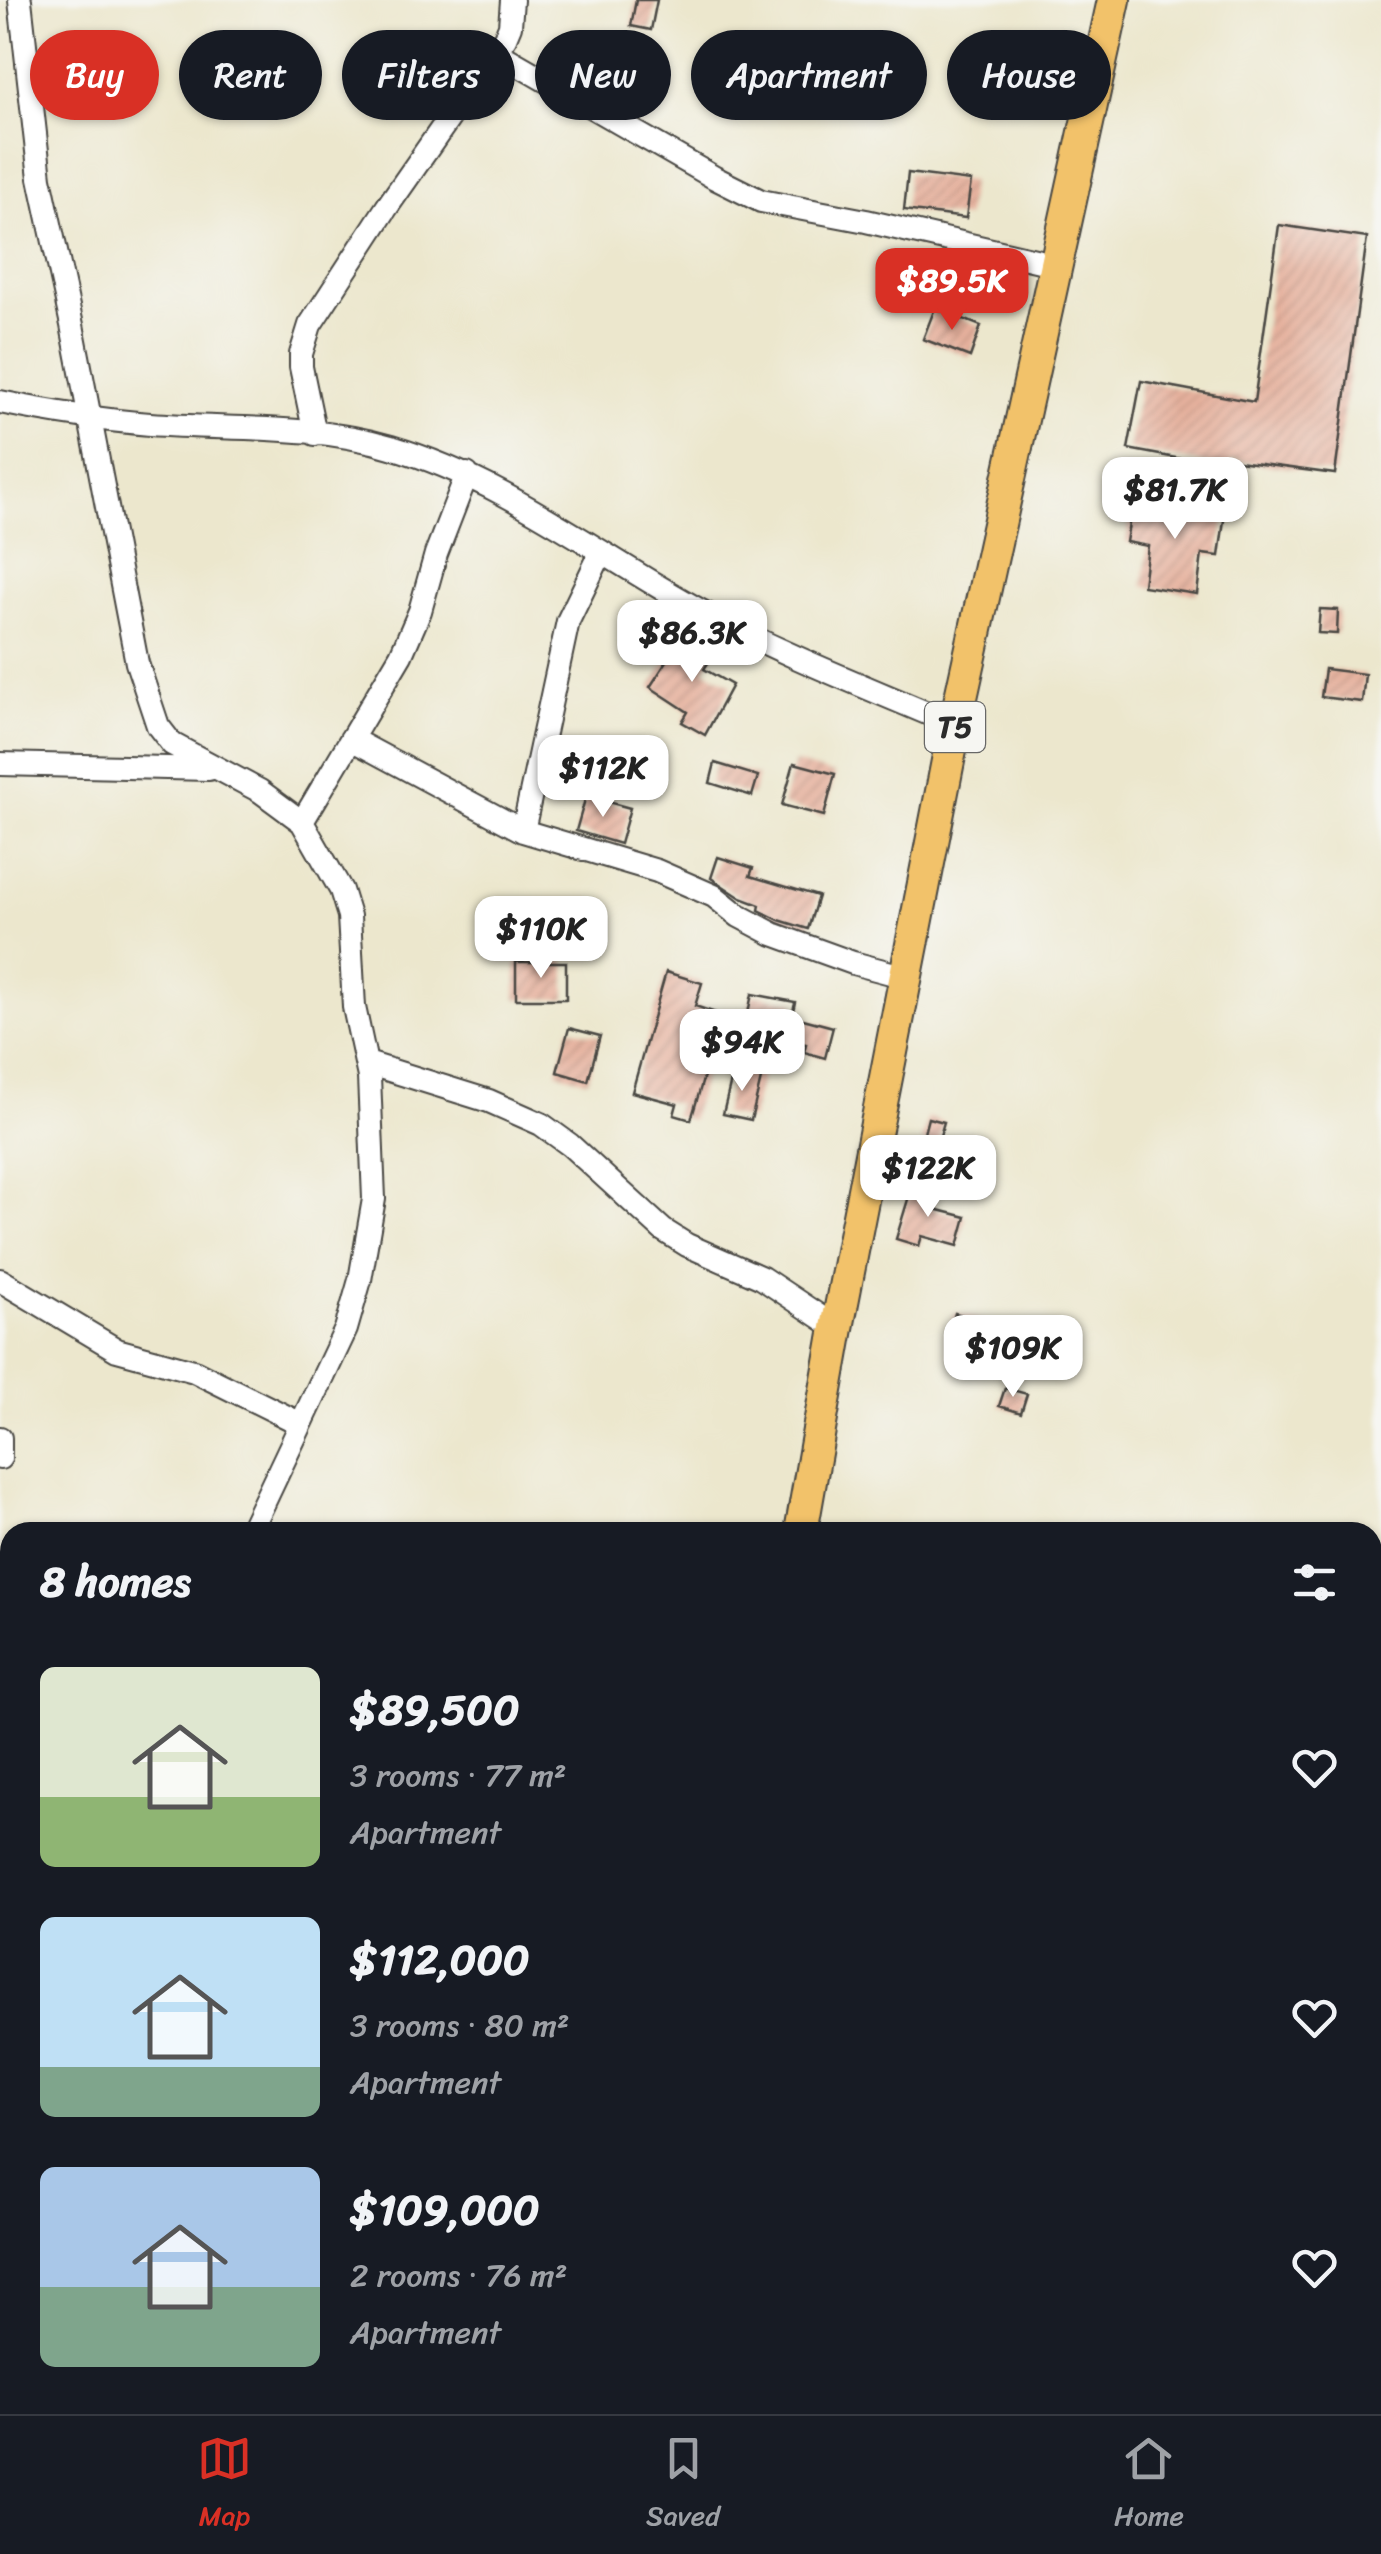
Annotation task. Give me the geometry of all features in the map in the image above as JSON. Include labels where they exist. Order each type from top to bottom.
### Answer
[{"type":"highway","name":"T5","points":[[802,1522],[955,725],[1114,0]]},
{"type":"highway","name":"T5","points":[[793,1522],[812,1458]]},
{"type":"street","points":[[20,0],[40,178],[146,693],[158,726],[172,744],[260,790],[302,822],[341,890],[349,916],[354,1007],[367,1063],[374,1198],[360,1280],[339,1344],[255,1522]]},
{"type":"street","points":[[508,30],[512,0]]},
{"type":"street","points":[[515,63],[761,201],[1057,265]]},
{"type":"street","points":[[315,434],[300,354],[310,326],[448,120]]},
{"type":"street","points":[[0,402],[90,417],[315,434],[386,446],[467,474],[702,611],[955,725]]},
{"type":"street","points":[[302,822],[402,655],[467,474]]},
{"type":"street","points":[[523,832],[568,621],[602,554]]},
{"type":"street","points":[[351,739],[523,832],[657,871],[714,896],[739,916],[773,934],[853,964],[906,978]]},
{"type":"street","points":[[0,764],[217,770]]},
{"type":"street","points":[[367,1063],[489,1101],[541,1124],[570,1144],[663,1230],[687,1245],[762,1278],[837,1328]]},
{"type":"street","points":[[0,1280],[117,1350],[194,1371],[300,1423]]},
{"type":"street","points":[[0,1438],[0,1458]]},
{"type":"building","points":[[636,0],[657,0],[651,30],[631,26]]},
{"type":"building","points":[[908,173],[971,181],[966,218],[904,210]]},
{"type":"building","points":[[1279,225],[1367,238],[1335,474],[1230,460],[1229,468],[1128,449],[1141,381],[1254,402]]},
{"type":"building","points":[[935,308],[981,326],[970,357],[923,339]]},
{"type":"building","points":[[1133,499],[1225,513],[1219,556],[1202,554],[1197,594],[1143,586],[1148,546],[1126,542]]},
{"type":"building","points":[[1320,609],[1338,610],[1337,634],[1318,633]]},
{"type":"building","points":[[684,635],[714,654],[704,669],[732,685],[705,735],[682,722],[688,712],[650,687]]},
{"type":"building","points":[[1325,669],[1365,674],[1362,702],[1321,697]]},
{"type":"building","points":[[715,763],[758,776],[752,796],[710,783]]},
{"type":"building","points":[[794,763],[835,774],[824,816],[782,805]]},
{"type":"building","points":[[586,796],[630,808],[620,844],[576,831]]},
{"type":"building","points":[[718,857],[753,868],[750,876],[818,896],[808,929],[759,910],[760,905],[741,898],[711,878]]},
{"type":"building","points":[[516,962],[566,962],[566,999],[516,999]]},
{"type":"building","points":[[666,972],[702,983],[695,1006],[722,1015],[691,1120],[674,1115],[677,1104],[632,1092]]},
{"type":"building","points":[[752,994],[795,1002],[792,1016],[833,1027],[825,1058],[804,1052],[806,1044],[744,1032]]},
{"type":"building","points":[[569,1028],[600,1036],[588,1081],[557,1072]]},
{"type":"building","points":[[734,1068],[762,1075],[751,1120],[723,1114]]},
{"type":"building","points":[[928,1118],[944,1122],[937,1146],[922,1141]]},
{"type":"building","points":[[913,1183],[937,1190],[931,1208],[966,1217],[958,1246],[922,1236],[919,1246],[896,1239]]},
{"type":"building","points":[[955,1313],[1010,1329],[1003,1354],[948,1338]]},
{"type":"building","points":[[1005,1388],[1027,1394],[1021,1413],[999,1406]]}]
